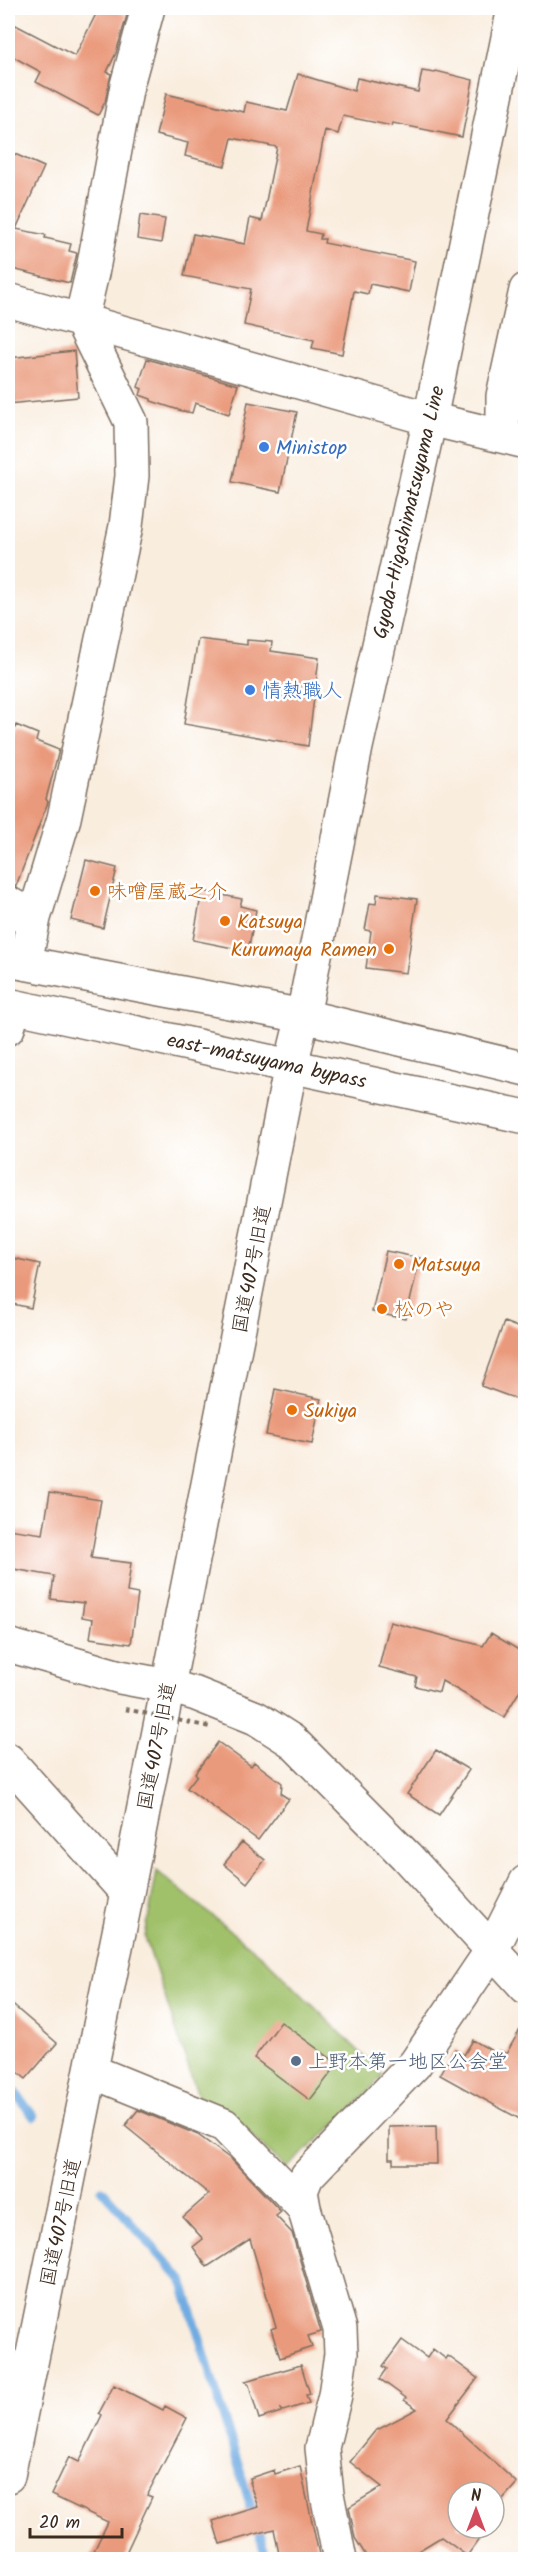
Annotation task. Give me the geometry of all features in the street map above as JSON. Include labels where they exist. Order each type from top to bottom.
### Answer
[{"type":"main road","points":[[147,8],[127,85],[93,270],[81,320],[130,422],[132,476],[126,526],[64,818],[16,911],[16,961],[303,1016],[525,1069]]},
{"type":"main road","name":"Gyoda-Higashimatsuyama Line","points":[[303,1016],[356,747],[430,419],[514,8]]},
{"type":"main road","points":[[8,300],[430,419],[514,439],[503,396],[525,290]]},
{"type":"main road","name":"east-matsuyama bypass","points":[[10,1013],[291,1065],[525,1117]]},
{"type":"main road","name":"国道407号旧道","points":[[8,2476],[127,1893],[291,1065],[303,1016]]},
{"type":"main road","points":[[8,1645],[120,1677],[196,1694],[256,1718],[291,1741],[406,1856],[525,1987]]},
{"type":"main road","points":[[8,1760],[127,1893]]},
{"type":"main road","points":[[340,2559],[327,2494],[322,2448],[337,2385],[341,2354],[340,2329],[301,2191],[307,2176],[415,2064],[492,1950],[525,1882]]},
{"type":"main road","points":[[91,2071],[224,2125],[304,2208]]},
{"type":"path","points":[[125,1709],[210,1727]]},
{"type":"green space","points":[[157,1871],[271,1964],[383,2075],[349,2112],[287,2168],[232,2118],[198,2096],[145,1937]]},
{"type":"building","points":[[99,8],[111,8],[127,15],[116,53],[107,72],[111,74],[105,102],[98,115],[36,82],[41,72],[8,54],[8,21],[75,56]]},
{"type":"building","points":[[422,71],[435,73],[436,71],[473,80],[462,137],[343,116],[338,134],[325,130],[306,231],[321,234],[320,239],[325,239],[324,243],[415,261],[409,292],[370,284],[368,294],[354,291],[342,354],[312,348],[314,340],[244,325],[251,289],[184,276],[193,234],[245,244],[250,218],[262,221],[277,147],[232,138],[225,166],[185,156],[188,143],[156,135],[166,94],[244,112],[246,102],[287,111],[298,74],[354,91],[357,78],[418,92]]},
{"type":"building","points":[[8,151],[44,167],[16,229],[46,235],[45,238],[71,244],[69,251],[77,253],[70,283],[8,268]]},
{"type":"building","points":[[140,215],[165,219],[161,243],[137,239]]},
{"type":"building","points":[[74,351],[78,397],[8,404],[8,358]]},
{"type":"building","points":[[147,359],[238,385],[229,414],[195,403],[192,413],[182,411],[140,395],[142,389],[138,387]]},
{"type":"building","name":"Ministop","points":[[248,402],[297,412],[280,492],[232,482]]},
{"type":"building","points":[[198,639],[247,645],[247,640],[272,642],[271,651],[319,658],[308,746],[184,724]]},
{"type":"building","points":[[16,725],[38,734],[36,741],[59,750],[46,799],[48,802],[16,886],[8,884],[8,747]]},
{"type":"building","points":[[86,860],[117,868],[103,928],[71,920]]},
{"type":"building","points":[[202,891],[242,899],[240,906],[256,910],[248,951],[193,940]]},
{"type":"building","name":"Kurumaya Ramen","points":[[377,894],[417,899],[406,973],[366,968],[371,931],[365,930],[370,903],[376,904]]},
{"type":"building","points":[[386,1251],[420,1258],[406,1319],[372,1312]]},
{"type":"building","points":[[8,1257],[40,1264],[31,1308],[8,1303]]},
{"type":"building","points":[[504,1322],[525,1330],[525,1402],[481,1386]]},
{"type":"building","points":[[275,1389],[321,1399],[312,1444],[266,1435]]},
{"type":"building","points":[[50,1492],[101,1500],[91,1558],[131,1563],[127,1592],[138,1594],[131,1644],[90,1638],[93,1619],[82,1617],[84,1603],[51,1599],[54,1576],[8,1568],[8,1529],[43,1534]]},
{"type":"building","points":[[390,1622],[483,1646],[491,1633],[525,1654],[525,1682],[504,1717],[442,1681],[439,1692],[415,1686],[417,1677],[379,1667]]},
{"type":"building","points":[[218,1742],[251,1766],[254,1762],[282,1783],[281,1794],[289,1799],[258,1840],[187,1788]]},
{"type":"building","points":[[436,1750],[469,1770],[439,1815],[407,1794]]},
{"type":"building","points":[[242,1842],[265,1860],[247,1883],[224,1864]]},
{"type":"building","points":[[8,2001],[57,2043],[26,2079],[8,2064]]},
{"type":"building","points":[[525,2021],[525,2122],[440,2075],[455,2049],[464,2055],[473,2040],[499,2055],[501,2051],[506,2054]]},
{"type":"building","name":"上野本第一地区公会堂","points":[[281,2022],[338,2064],[310,2100],[254,2058]]},
{"type":"building","points":[[138,2110],[198,2135],[232,2160],[281,2212],[276,2216],[292,2233],[321,2332],[308,2336],[312,2347],[280,2358],[271,2329],[276,2327],[250,2239],[207,2267],[193,2247],[203,2239],[183,2217],[209,2194],[125,2126]]},
{"type":"building","points":[[436,2126],[437,2164],[393,2164],[393,2159],[389,2159],[389,2127]]},
{"type":"building","points":[[402,2340],[427,2358],[433,2349],[446,2359],[448,2356],[478,2378],[447,2419],[517,2483],[506,2495],[506,2480],[446,2480],[446,2540],[478,2540],[467,2556],[441,2537],[405,2559],[368,2559],[355,2538],[349,2507],[382,2487],[350,2462],[375,2431],[417,2409],[380,2379],[387,2369],[383,2366]]},
{"type":"building","points":[[301,2365],[310,2394],[306,2395],[309,2403],[283,2411],[281,2409],[281,2412],[259,2419],[249,2385],[245,2381]]},
{"type":"building","points":[[114,2385],[163,2410],[165,2406],[187,2418],[147,2495],[152,2497],[123,2559],[90,2559],[108,2522],[51,2495],[69,2457],[79,2462],[102,2415],[99,2413]]},
{"type":"building","points":[[300,2466],[320,2559],[280,2559],[274,2529],[220,2544],[213,2521],[258,2507],[249,2482],[251,2482],[250,2478],[274,2470],[275,2474]]},
{"type":"waterway","points":[[8,2083],[34,2117]]},
{"type":"waterway","points":[[102,2190],[182,2280],[267,2560]]},
{"type":"place","name":"Ministop","points":[[264,447]]},
{"type":"place","name":"情熱職人","points":[[250,690]]},
{"type":"place","name":"味噌屋蔵之介","points":[[95,891]]},
{"type":"place","name":"Katsuya","points":[[225,921]]},
{"type":"place","name":"Kurumaya Ramen","points":[[389,949]]},
{"type":"place","name":"Matsuya","points":[[399,1264]]},
{"type":"place","name":"松のや","points":[[382,1309]]},
{"type":"place","name":"Sukiya","points":[[292,1410]]},
{"type":"place","name":"上野本第一地区公会堂","points":[[296,2061]]}]
